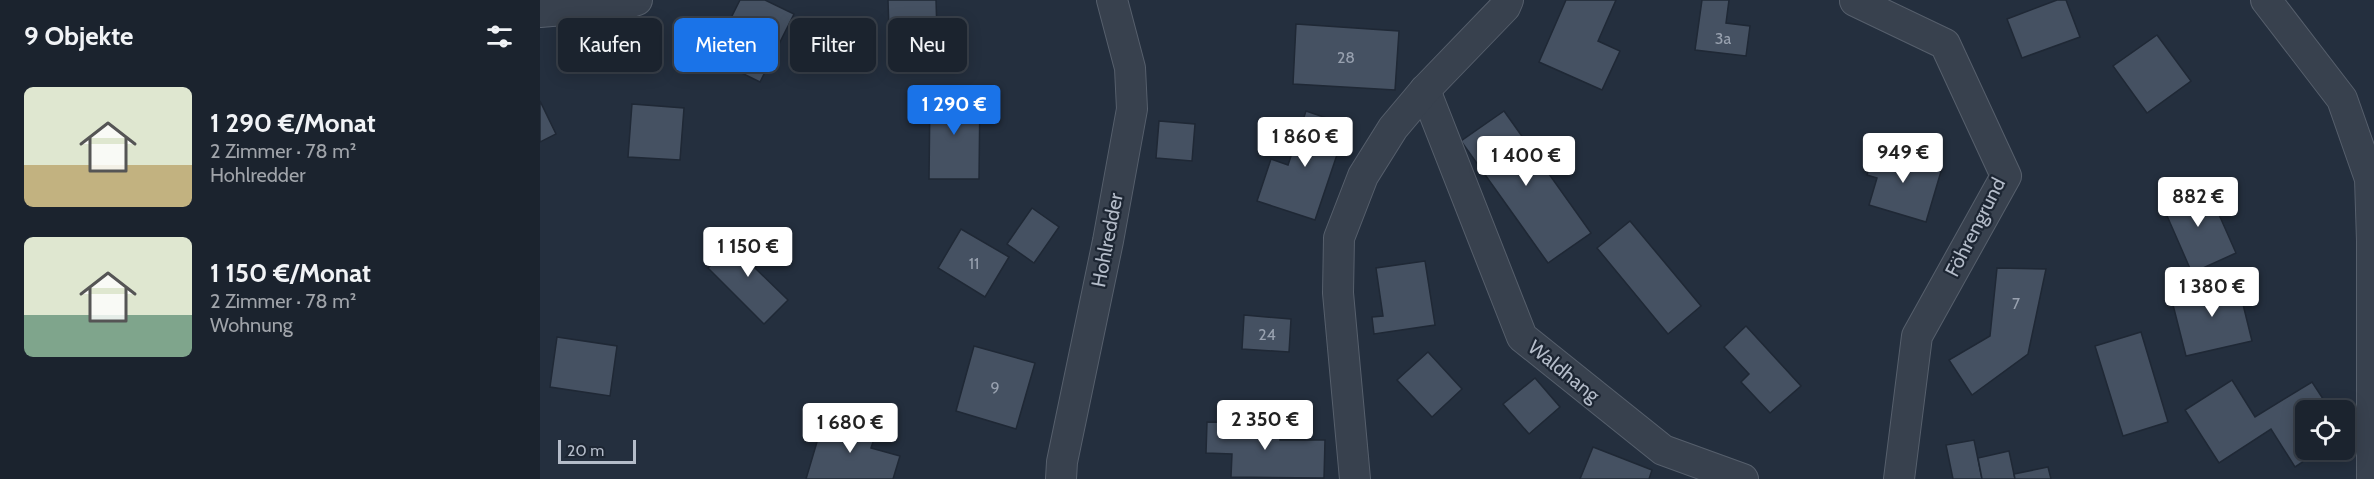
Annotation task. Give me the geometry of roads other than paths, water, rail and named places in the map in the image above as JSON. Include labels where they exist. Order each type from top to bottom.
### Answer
[{"type":"street","points":[[540,12],[622,5],[637,0]]},
{"type":"street","name":"Hohlredder","points":[[1061,479],[1062,462],[1108,241],[1132,109],[1130,68],[1112,0]]},
{"type":"street","points":[[1355,479],[1338,293],[1339,238],[1363,176],[1393,128],[1425,90],[1505,7],[1508,0]]},
{"type":"street","points":[[2266,0],[2342,99],[2370,179],[2372,479]]},
{"type":"street","name":"Föhrengrund","points":[[1855,1],[1945,44],[2006,177],[1917,336],[1899,479]]},
{"type":"street","name":"Waldhang","points":[[1425,90],[1522,337],[1663,450],[1743,479]]}]
